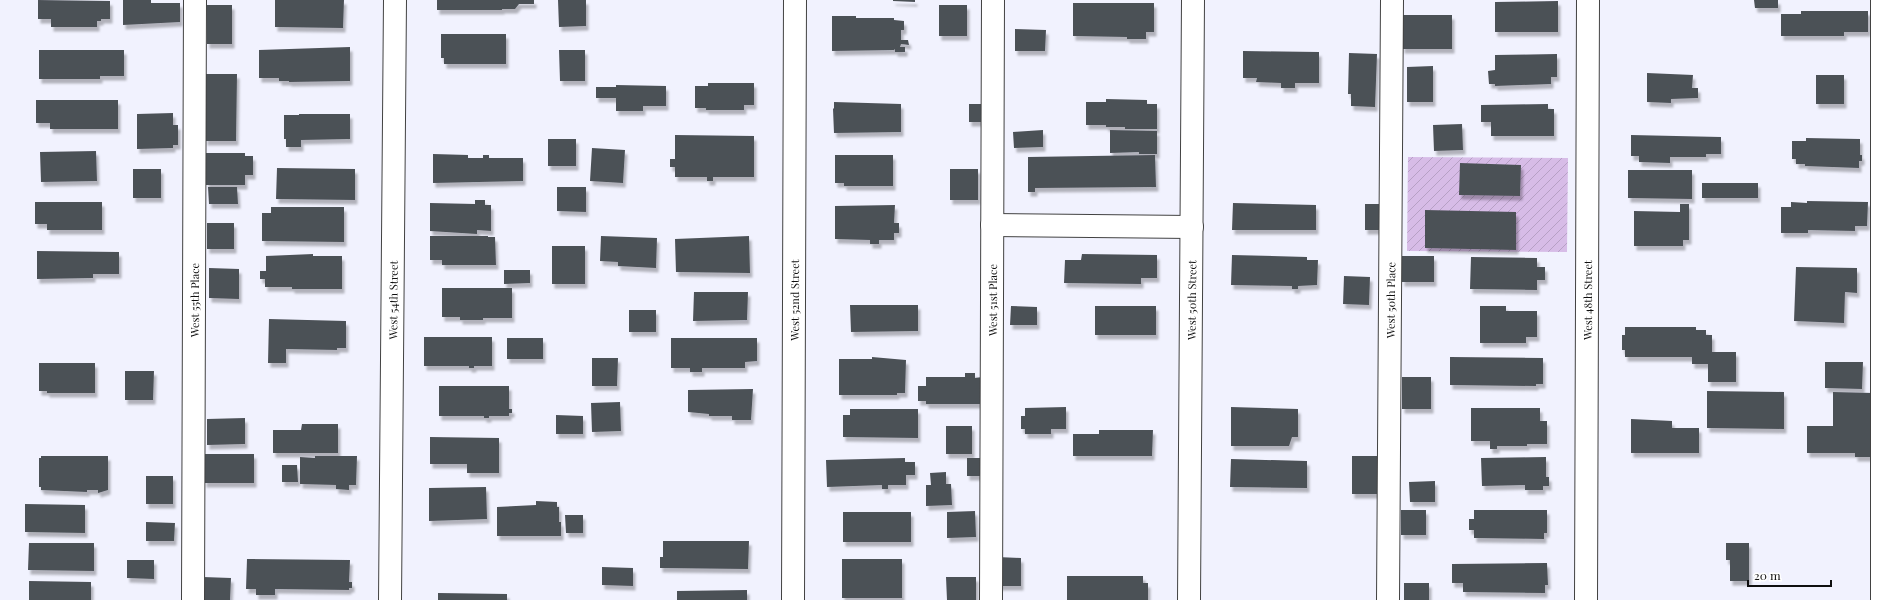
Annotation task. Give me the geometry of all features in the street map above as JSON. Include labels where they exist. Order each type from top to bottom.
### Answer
[{"type":"street","name":"West 55th Place","points":[[193,600],[195,0]]},
{"type":"street","name":"West 54th Street","points":[[390,600],[395,0]]},
{"type":"street","name":"West 52nd Street","points":[[793,600],[795,0]]},
{"type":"street","name":"West 51st Place","points":[[991,600],[993,0]]},
{"type":"street","name":"West 50th Street","points":[[1189,600],[1193,0]]},
{"type":"street","name":"West 50th Place","points":[[1388,600],[1392,0]]},
{"type":"street","name":"West 48th Street","points":[[1586,600],[1588,0]]},
{"type":"street","points":[[1882,0],[1882,600]]},
{"type":"street","points":[[992,225],[1192,227]]},
{"type":"shaded area","points":[[1408,157],[1568,158],[1567,252],[1407,251]]},
{"type":"building","points":[[38,0],[110,1],[110,19],[101,19],[101,21],[97,21],[97,27],[51,27],[51,19],[38,19]]},
{"type":"building","points":[[123,0],[151,0],[151,3],[180,3],[180,22],[123,25]]},
{"type":"building","points":[[275,0],[344,0],[343,28],[275,27]]},
{"type":"building","points":[[437,0],[534,0],[534,4],[519,4],[515,9],[502,10],[437,10]]},
{"type":"building","points":[[558,0],[586,0],[586,26],[559,27]]},
{"type":"building","points":[[915,0],[915,2],[893,1]]},
{"type":"building","points":[[1754,0],[1778,0],[1778,8],[1755,8]]},
{"type":"building","points":[[1558,1],[1558,32],[1495,32],[1495,2]]},
{"type":"building","points":[[1073,3],[1154,3],[1154,32],[1146,32],[1146,39],[1127,39],[1127,37],[1073,36]]},
{"type":"building","points":[[207,5],[232,5],[232,44],[207,44]]},
{"type":"building","points":[[939,5],[967,5],[967,36],[939,36]]},
{"type":"building","points":[[1801,11],[1868,11],[1868,32],[1844,32],[1844,36],[1781,36],[1781,14],[1801,14]]},
{"type":"building","points":[[1402,15],[1452,15],[1452,49],[1402,49]]},
{"type":"building","points":[[832,16],[856,16],[856,18],[894,18],[894,20],[904,21],[904,30],[901,30],[901,40],[908,40],[909,45],[901,44],[900,47],[905,47],[905,52],[895,52],[895,49],[832,51]]},
{"type":"building","points":[[1015,29],[1046,30],[1045,51],[1015,51]]},
{"type":"building","points":[[441,34],[506,34],[506,64],[444,64],[444,58],[441,58]]},
{"type":"building","points":[[350,47],[350,81],[289,82],[279,81],[279,78],[259,78],[259,50]]},
{"type":"building","points":[[39,50],[124,50],[124,76],[100,76],[100,79],[39,79]]},
{"type":"building","points":[[559,50],[585,50],[585,81],[560,81]]},
{"type":"building","points":[[1243,51],[1319,52],[1319,83],[1295,83],[1295,88],[1281,88],[1281,83],[1256,82],[1257,78],[1243,78]]},
{"type":"building","points":[[1349,53],[1377,54],[1375,107],[1351,106],[1351,94],[1348,94]]},
{"type":"building","points":[[1557,54],[1557,77],[1551,77],[1551,84],[1495,86],[1495,84],[1489,84],[1488,71],[1495,70],[1495,55]]},
{"type":"building","points":[[1433,66],[1433,102],[1407,102],[1407,67]]},
{"type":"building","points":[[1647,73],[1693,75],[1692,88],[1698,88],[1698,98],[1671,99],[1671,103],[1647,102]]},
{"type":"building","points":[[205,74],[237,74],[236,141],[205,141]]},
{"type":"building","points":[[1816,75],[1844,75],[1844,104],[1816,104]]},
{"type":"building","points":[[708,83],[754,83],[754,105],[744,105],[744,110],[706,110],[706,108],[695,108],[695,86],[708,86]]},
{"type":"building","points":[[616,85],[666,86],[666,106],[643,106],[643,111],[616,111],[616,98],[596,98],[596,87],[616,87]]},
{"type":"building","points":[[1106,99],[1147,100],[1147,104],[1157,104],[1157,129],[1125,129],[1125,127],[1106,127],[1106,125],[1086,125],[1086,102],[1106,102]]},
{"type":"building","points":[[36,100],[118,100],[118,129],[50,129],[50,123],[36,123]]},
{"type":"building","points":[[834,102],[901,104],[901,132],[834,133]]},
{"type":"building","points":[[969,104],[985,104],[985,122],[969,122]]},
{"type":"building","points":[[1548,104],[1548,109],[1554,109],[1554,136],[1491,136],[1491,122],[1481,122],[1481,105]]},
{"type":"building","points":[[173,113],[173,125],[178,125],[178,145],[173,145],[173,148],[137,149],[137,114]]},
{"type":"building","points":[[350,114],[350,139],[301,140],[301,147],[286,147],[286,139],[284,139],[284,115]]},
{"type":"building","points":[[1462,124],[1463,150],[1434,151],[1433,125]]},
{"type":"building","points":[[1043,130],[1043,147],[1014,148],[1013,132]]},
{"type":"building","points":[[1110,130],[1157,131],[1157,154],[1139,154],[1139,152],[1110,153]]},
{"type":"building","points":[[675,135],[754,136],[754,177],[713,177],[713,181],[707,181],[707,177],[675,177],[675,167],[670,167],[670,159],[675,159]]},
{"type":"building","points":[[1631,135],[1721,137],[1721,154],[1706,154],[1706,157],[1670,157],[1670,163],[1639,162],[1639,156],[1631,156]]},
{"type":"building","points":[[1806,138],[1860,139],[1860,155],[1862,155],[1862,161],[1859,161],[1859,168],[1805,166],[1805,164],[1796,164],[1796,159],[1792,159],[1792,141],[1806,141]]},
{"type":"building","points":[[548,139],[576,139],[576,166],[548,166]]},
{"type":"building","points":[[592,148],[625,150],[623,183],[590,181]]},
{"type":"building","points":[[96,151],[97,181],[41,182],[40,152]]},
{"type":"building","points":[[206,153],[245,153],[245,156],[253,156],[253,175],[245,175],[245,185],[206,185]]},
{"type":"building","points":[[433,154],[468,155],[468,158],[483,158],[483,155],[489,155],[489,158],[523,158],[523,181],[433,183]]},
{"type":"building","points":[[835,155],[893,155],[893,186],[844,186],[844,183],[835,183]]},
{"type":"building","points":[[1155,155],[1156,187],[1035,188],[1035,192],[1028,192],[1028,157]]},
{"type":"building","points":[[1460,163],[1521,165],[1520,196],[1459,195]]},
{"type":"building","points":[[277,168],[355,169],[355,200],[276,199]]},
{"type":"building","points":[[133,169],[161,169],[161,198],[133,198]]},
{"type":"building","points":[[950,169],[978,169],[978,200],[950,200]]},
{"type":"building","points":[[1628,170],[1692,170],[1692,199],[1628,198]]},
{"type":"building","points":[[1702,183],[1758,183],[1758,198],[1702,198]]},
{"type":"building","points":[[208,187],[237,187],[238,204],[209,204]]},
{"type":"building","points":[[557,187],[586,187],[586,212],[557,211]]},
{"type":"building","points":[[475,200],[485,200],[485,205],[491,205],[491,231],[477,230],[477,234],[430,231],[430,203],[475,204]]},
{"type":"building","points":[[1807,201],[1868,202],[1867,226],[1855,226],[1855,231],[1808,230],[1808,233],[1781,233],[1781,207],[1791,207],[1791,202],[1807,203]]},
{"type":"building","points":[[35,202],[102,202],[102,230],[47,230],[47,224],[35,224]]},
{"type":"building","points":[[1233,203],[1316,205],[1316,230],[1232,230]]},
{"type":"building","points":[[1365,204],[1383,204],[1383,230],[1365,230]]},
{"type":"building","points":[[1680,204],[1689,204],[1689,240],[1683,240],[1683,246],[1634,246],[1634,211],[1680,212]]},
{"type":"building","points":[[895,205],[894,223],[899,223],[899,233],[894,233],[894,240],[879,240],[879,244],[870,244],[870,240],[835,239],[835,206]]},
{"type":"building","points":[[271,207],[344,207],[344,242],[262,241],[262,213],[271,213]]},
{"type":"building","points":[[1425,210],[1516,212],[1516,250],[1425,248]]},
{"type":"building","points":[[207,223],[234,223],[234,249],[207,249]]},
{"type":"building","points":[[430,236],[495,237],[496,265],[442,265],[442,260],[430,260]]},
{"type":"building","points":[[601,236],[657,238],[656,268],[618,266],[618,262],[600,261]]},
{"type":"building","points":[[749,236],[750,273],[676,272],[675,239]]},
{"type":"building","points":[[552,246],[585,246],[585,284],[552,284]]},
{"type":"building","points":[[37,251],[119,252],[119,274],[93,274],[93,278],[37,279]]},
{"type":"building","points":[[313,254],[313,256],[342,256],[342,289],[292,289],[292,287],[265,287],[265,279],[260,279],[260,271],[266,271],[266,256]]},
{"type":"building","points":[[1082,254],[1157,255],[1157,278],[1141,278],[1141,284],[1064,283],[1065,260],[1081,260]]},
{"type":"building","points":[[1232,255],[1307,257],[1307,260],[1318,260],[1317,285],[1298,286],[1298,289],[1292,289],[1292,286],[1231,285]]},
{"type":"building","points":[[1402,256],[1434,256],[1434,282],[1402,282]]},
{"type":"building","points":[[1471,257],[1537,258],[1537,267],[1545,267],[1545,280],[1537,280],[1537,290],[1470,289]]},
{"type":"building","points":[[1796,267],[1857,268],[1857,293],[1845,292],[1844,323],[1794,321]]},
{"type":"building","points":[[209,268],[239,269],[239,299],[209,298]]},
{"type":"building","points":[[504,270],[530,270],[530,283],[504,284]]},
{"type":"building","points":[[1344,276],[1370,277],[1369,305],[1343,304]]},
{"type":"building","points":[[442,288],[512,288],[512,318],[460,320],[460,317],[442,317]]},
{"type":"building","points":[[694,292],[748,292],[747,320],[693,321]]},
{"type":"building","points":[[850,305],[918,305],[918,331],[851,332]]},
{"type":"building","points":[[1011,306],[1037,307],[1037,325],[1010,325]]},
{"type":"building","points":[[1095,306],[1156,306],[1156,335],[1095,335]]},
{"type":"building","points":[[1480,306],[1506,306],[1506,311],[1537,311],[1537,337],[1526,337],[1526,343],[1480,343]]},
{"type":"building","points":[[629,310],[656,310],[656,332],[629,332]]},
{"type":"building","points":[[269,319],[346,321],[346,348],[337,348],[337,350],[286,349],[286,363],[268,363]]},
{"type":"building","points":[[1625,327],[1696,327],[1696,330],[1706,330],[1706,335],[1712,335],[1712,352],[1736,352],[1736,382],[1708,382],[1708,364],[1692,364],[1692,357],[1625,357],[1625,350],[1622,350],[1622,335],[1625,335]]},
{"type":"building","points":[[424,337],[492,337],[492,366],[474,366],[474,368],[469,368],[469,366],[424,366]]},
{"type":"building","points":[[507,338],[543,338],[543,359],[507,359]]},
{"type":"building","points":[[671,338],[757,338],[757,361],[745,362],[745,368],[702,368],[702,372],[690,372],[690,368],[671,368]]},
{"type":"building","points":[[872,357],[906,360],[905,393],[897,393],[897,395],[839,395],[839,359],[872,359]]},
{"type":"building","points":[[1450,357],[1543,358],[1543,384],[1536,384],[1536,386],[1450,385]]},
{"type":"building","points":[[592,358],[618,358],[617,386],[592,386]]},
{"type":"building","points":[[1825,362],[1863,362],[1862,389],[1825,388]]},
{"type":"building","points":[[39,363],[95,363],[95,393],[47,393],[47,391],[39,391]]},
{"type":"building","points":[[125,371],[154,371],[153,400],[125,400]]},
{"type":"building","points":[[965,373],[975,373],[975,378],[982,377],[982,404],[926,404],[926,401],[918,401],[918,386],[926,386],[926,377],[965,377]]},
{"type":"building","points":[[1402,377],[1431,377],[1431,409],[1402,409]]},
{"type":"building","points":[[439,386],[509,386],[509,409],[512,409],[512,413],[509,413],[509,416],[489,416],[489,418],[484,418],[484,416],[439,416]]},
{"type":"building","points":[[753,389],[751,420],[732,420],[732,416],[709,416],[709,414],[688,412],[688,390]]},
{"type":"building","points":[[1707,391],[1784,392],[1784,429],[1707,428]]},
{"type":"building","points":[[1833,392],[1873,393],[1877,457],[1855,457],[1855,453],[1807,453],[1807,426],[1833,426]]},
{"type":"building","points":[[620,402],[621,431],[592,432],[591,403]]},
{"type":"building","points":[[1066,407],[1066,429],[1051,429],[1051,434],[1025,434],[1025,429],[1021,429],[1021,416],[1025,416],[1025,408]]},
{"type":"building","points":[[1231,407],[1298,409],[1298,437],[1292,437],[1289,446],[1231,446]]},
{"type":"building","points":[[1471,408],[1540,408],[1540,421],[1547,421],[1547,444],[1497,446],[1497,449],[1490,449],[1490,441],[1471,441]]},
{"type":"building","points":[[850,409],[918,409],[918,438],[843,437],[843,415],[850,415]]},
{"type":"building","points":[[556,415],[583,416],[583,434],[556,434]]},
{"type":"building","points":[[245,418],[245,444],[207,445],[207,419]]},
{"type":"building","points":[[1631,419],[1672,421],[1672,428],[1699,428],[1699,453],[1631,453]]},
{"type":"building","points":[[302,424],[338,424],[338,453],[273,453],[273,430],[301,430]]},
{"type":"building","points":[[946,426],[972,426],[972,454],[946,454]]},
{"type":"building","points":[[1099,430],[1153,430],[1152,456],[1073,456],[1073,434],[1099,434]]},
{"type":"building","points":[[430,437],[499,438],[499,473],[467,473],[467,464],[430,464]]},
{"type":"building","points":[[204,454],[254,454],[254,483],[204,483]]},
{"type":"building","points":[[41,456],[108,456],[108,490],[98,493],[98,490],[87,490],[87,492],[41,490],[41,487],[39,487],[39,458],[41,458]]},
{"type":"building","points":[[315,456],[357,456],[356,485],[349,485],[349,490],[336,489],[336,485],[300,484],[300,457],[315,458]]},
{"type":"building","points":[[1352,456],[1380,456],[1380,494],[1352,494]]},
{"type":"building","points":[[1546,457],[1546,477],[1549,477],[1549,486],[1543,486],[1543,490],[1525,490],[1525,485],[1482,486],[1481,458]]},
{"type":"building","points":[[905,458],[905,462],[915,462],[915,475],[906,475],[906,485],[888,485],[888,489],[882,489],[882,485],[827,487],[826,460]]},
{"type":"building","points":[[967,458],[981,458],[982,476],[967,476]]},
{"type":"building","points":[[1231,459],[1307,461],[1307,488],[1230,487]]},
{"type":"building","points":[[282,465],[297,465],[298,482],[282,482]]},
{"type":"building","points":[[946,472],[946,484],[951,484],[952,505],[926,506],[926,485],[931,485],[930,473]]},
{"type":"building","points":[[146,476],[173,476],[173,504],[146,504]]},
{"type":"building","points":[[1435,481],[1435,502],[1410,502],[1409,482]]},
{"type":"building","points":[[486,487],[487,519],[429,521],[429,488]]},
{"type":"building","points":[[536,501],[557,502],[557,507],[559,507],[559,522],[561,522],[561,536],[497,536],[497,507],[536,505]]},
{"type":"building","points":[[25,504],[85,505],[85,533],[25,532]]},
{"type":"building","points":[[1401,510],[1426,510],[1426,535],[1401,535]]},
{"type":"building","points":[[1474,510],[1547,510],[1547,533],[1544,533],[1544,539],[1474,538],[1474,530],[1469,530],[1469,519],[1474,519]]},
{"type":"building","points":[[975,511],[976,537],[947,538],[947,512]]},
{"type":"building","points":[[843,512],[911,512],[911,542],[843,542]]},
{"type":"building","points":[[565,515],[583,515],[583,533],[566,533]]},
{"type":"building","points":[[146,522],[175,523],[174,541],[146,541]]},
{"type":"building","points":[[663,541],[749,541],[748,569],[660,568],[660,557],[663,557]]},
{"type":"building","points":[[29,543],[94,543],[94,571],[28,570]]},
{"type":"building","points":[[1726,543],[1749,543],[1749,581],[1730,581],[1730,560],[1726,560]]},
{"type":"building","points":[[997,557],[1021,558],[1021,586],[997,586]]},
{"type":"building","points":[[247,559],[350,560],[349,582],[352,582],[352,588],[349,588],[349,590],[275,589],[275,595],[256,595],[256,589],[246,589]]},
{"type":"building","points":[[842,559],[902,559],[902,598],[842,598]]},
{"type":"building","points":[[127,560],[154,560],[154,579],[127,578]]},
{"type":"building","points":[[1547,563],[1548,585],[1545,585],[1545,593],[1463,592],[1463,583],[1452,583],[1452,564]]},
{"type":"building","points":[[602,567],[633,568],[633,586],[602,585]]},
{"type":"building","points":[[1067,576],[1143,576],[1143,583],[1148,583],[1148,600],[1067,600]]},
{"type":"building","points":[[203,577],[231,578],[230,600],[202,600]]},
{"type":"building","points":[[946,577],[976,577],[976,600],[947,600]]},
{"type":"building","points":[[29,581],[91,582],[91,600],[29,600]]},
{"type":"building","points":[[1404,583],[1429,583],[1429,600],[1404,600]]},
{"type":"building","points":[[747,590],[747,600],[677,600],[677,591]]},
{"type":"building","points":[[438,593],[507,594],[507,600],[438,600]]}]
